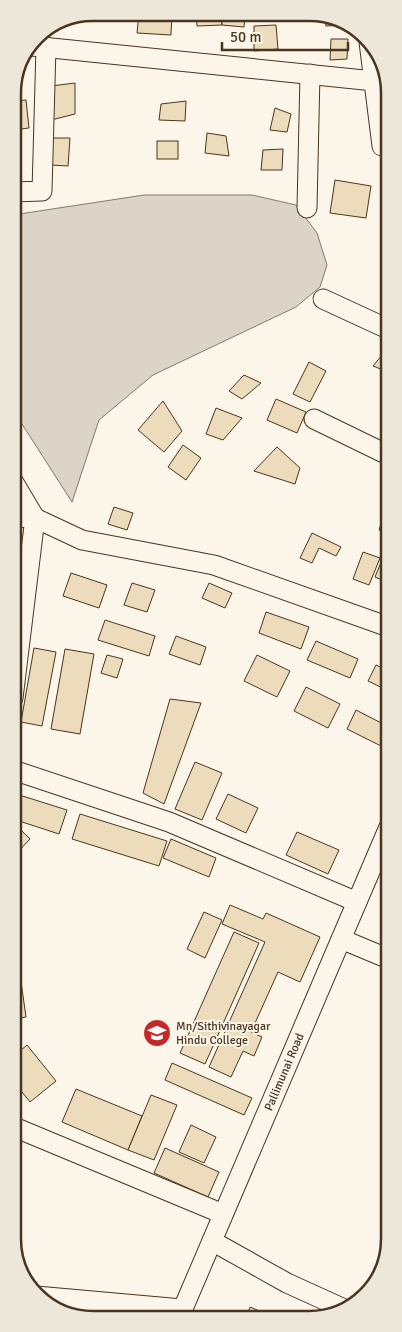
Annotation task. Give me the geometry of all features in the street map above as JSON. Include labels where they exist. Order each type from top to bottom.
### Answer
[{"type":"street","points":[[21,192],[42,191],[39,47],[374,81]]},
{"type":"street","points":[[371,57],[381,138]]},
{"type":"street","points":[[307,208],[310,74]]},
{"type":"street","points":[[323,299],[381,327]]},
{"type":"street","points":[[314,419],[381,452]]},
{"type":"street","points":[[21,494],[35,518],[21,633]]},
{"type":"street","points":[[21,517],[35,518],[82,540],[214,565],[381,624]]},
{"type":"street","points":[[21,772],[169,822],[357,902]]},
{"type":"street","name":"Pallimunai Road","points":[[182,1311],[381,846]]},
{"type":"street","points":[[341,939],[381,956]]},
{"type":"street","points":[[21,1130],[223,1214]]},
{"type":"street","points":[[21,1141],[31,1135]]},
{"type":"street","points":[[212,1242],[287,1283],[336,1305]]},
{"type":"street","points":[[52,1298],[157,1311]]},
{"type":"shaded area","points":[[144,195],[252,195],[296,205],[317,233],[327,265],[320,287],[296,307],[153,375],[99,420],[72,502],[21,422],[21,214]]},
{"type":"building","points":[[138,21],[172,21],[171,35],[137,33]]},
{"type":"building","points":[[197,21],[222,21],[222,25],[197,26]]},
{"type":"building","points":[[222,21],[244,21],[244,27],[222,25]]},
{"type":"building","points":[[276,25],[278,49],[254,51],[254,26]]},
{"type":"building","points":[[331,39],[348,39],[347,59],[330,60]]},
{"type":"building","points":[[75,83],[75,114],[51,120],[51,86]]},
{"type":"building","points":[[21,100],[26,100],[29,128],[21,129]]},
{"type":"building","points":[[186,101],[185,121],[159,120],[161,104]]},
{"type":"building","points":[[275,108],[291,114],[287,132],[270,130]]},
{"type":"building","points":[[207,133],[226,136],[229,156],[205,153]]},
{"type":"building","points":[[47,138],[70,138],[68,166],[51,165]]},
{"type":"building","points":[[157,141],[178,141],[178,159],[157,159]]},
{"type":"building","points":[[283,149],[282,170],[261,170],[263,150]]},
{"type":"building","points":[[335,180],[371,186],[366,218],[330,213]]},
{"type":"building","points":[[381,356],[381,369],[373,366]]},
{"type":"building","points":[[309,362],[326,371],[310,402],[293,394]]},
{"type":"building","points":[[244,375],[261,383],[242,399],[229,391]]},
{"type":"building","points":[[276,399],[306,412],[297,433],[267,420]]},
{"type":"building","points":[[163,401],[182,431],[164,452],[138,430]]},
{"type":"building","points":[[216,408],[242,418],[223,440],[206,434]]},
{"type":"building","points":[[183,445],[201,458],[186,480],[168,467]]},
{"type":"building","points":[[277,447],[300,468],[295,484],[254,471]]},
{"type":"building","points":[[114,507],[133,513],[127,530],[108,524]]},
{"type":"building","points":[[312,533],[341,547],[336,556],[319,548],[312,563],[300,558]]},
{"type":"building","points":[[363,552],[380,558],[369,585],[353,579]]},
{"type":"building","points":[[381,562],[381,580],[375,577]]},
{"type":"building","points":[[71,573],[107,585],[99,608],[63,596]]},
{"type":"building","points":[[132,583],[155,590],[147,612],[124,605]]},
{"type":"building","points":[[209,583],[232,593],[225,608],[202,598]]},
{"type":"building","points":[[266,612],[309,627],[301,649],[259,633]]},
{"type":"building","points":[[105,620],[155,636],[149,656],[98,640]]},
{"type":"building","points":[[176,636],[206,647],[200,665],[169,654]]},
{"type":"building","points":[[316,641],[358,659],[350,678],[307,660]]},
{"type":"building","points":[[34,648],[56,652],[42,726],[21,722]]},
{"type":"building","points":[[65,649],[94,654],[80,734],[51,729]]},
{"type":"building","points":[[107,655],[123,659],[117,678],[101,673]]},
{"type":"building","points":[[257,655],[290,671],[277,697],[244,681]]},
{"type":"building","points":[[376,665],[381,667],[381,687],[368,681]]},
{"type":"building","points":[[306,687],[340,704],[328,728],[294,711]]},
{"type":"building","points":[[170,699],[201,703],[164,804],[143,793]]},
{"type":"building","points":[[356,710],[381,723],[381,746],[347,729]]},
{"type":"building","points":[[195,762],[222,773],[202,820],[175,809]]},
{"type":"building","points":[[228,794],[258,808],[246,833],[216,819]]},
{"type":"building","points":[[21,796],[67,810],[59,834],[21,822]]},
{"type":"building","points":[[80,814],[167,841],[159,866],[72,839]]},
{"type":"building","points":[[21,830],[30,839],[21,849]]},
{"type":"building","points":[[297,832],[339,850],[328,874],[286,855]]},
{"type":"building","points":[[171,839],[216,858],[209,877],[163,858]]},
{"type":"building","points":[[230,905],[263,919],[266,913],[320,937],[300,982],[278,972],[251,1032],[262,1037],[254,1056],[243,1051],[231,1077],[209,1067],[265,942],[222,924]]},
{"type":"building","points":[[204,912],[222,920],[205,958],[187,949]]},
{"type":"building","points":[[234,932],[259,943],[205,1064],[180,1053]]},
{"type":"building","points":[[21,982],[26,1017],[21,1018]]},
{"type":"building","points":[[27,1045],[56,1081],[30,1102],[21,1091],[21,1050]]},
{"type":"building","points":[[172,1063],[252,1098],[244,1115],[165,1080]]},
{"type":"building","points":[[76,1089],[142,1116],[128,1150],[62,1122]]},
{"type":"building","points":[[151,1095],[177,1105],[154,1160],[128,1150]]},
{"type":"building","points":[[191,1125],[216,1137],[204,1163],[179,1152]]},
{"type":"building","points":[[165,1148],[219,1172],[208,1197],[154,1173]]},
{"type":"building","points":[[250,1307],[260,1311],[249,1311]]},
{"type":"place","name":"Mn/Sithivinayagar Hindu College","points":[[157,1033]]}]
